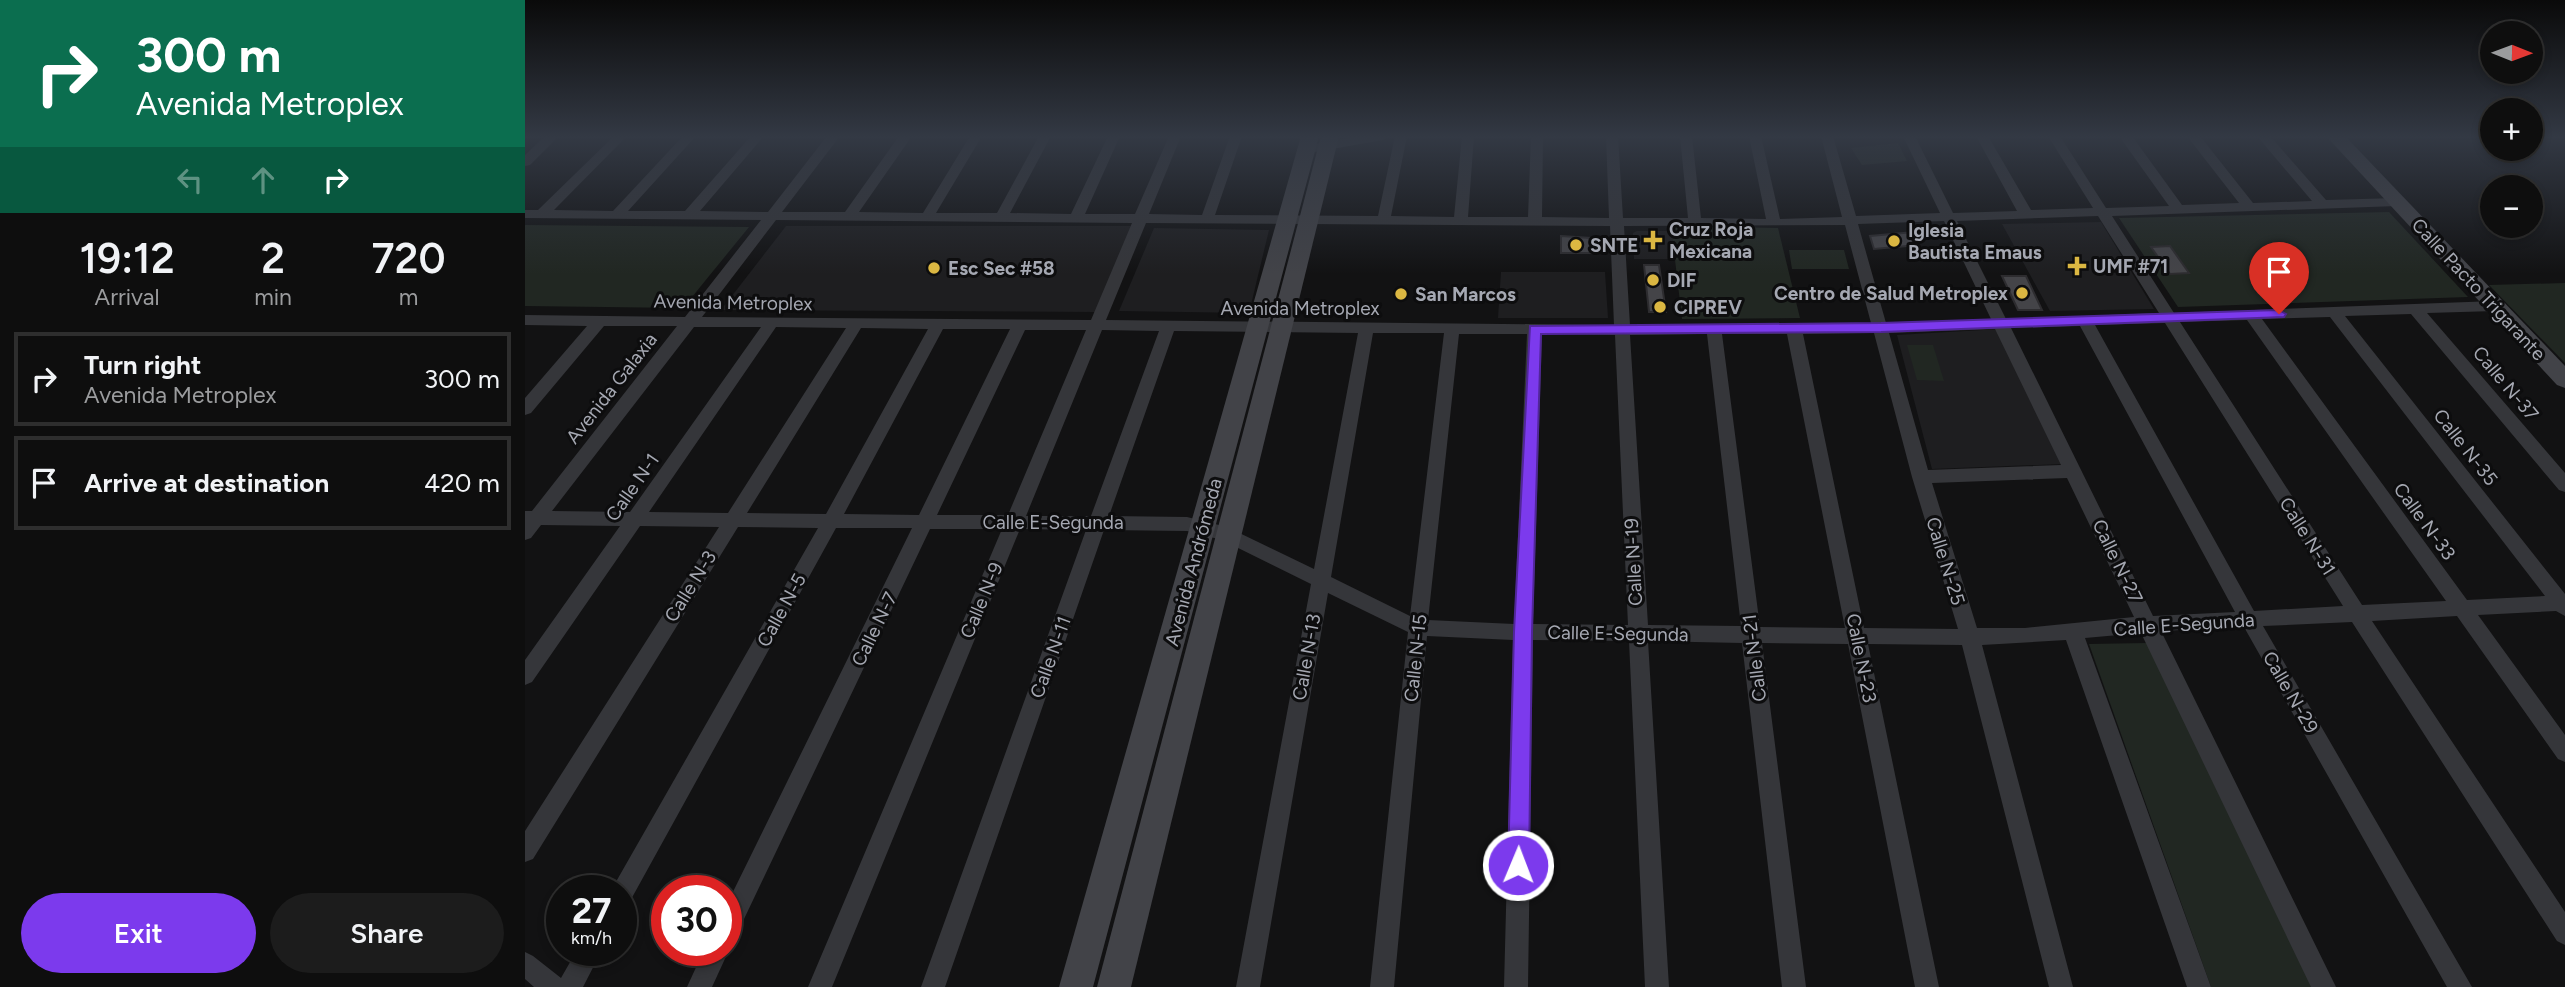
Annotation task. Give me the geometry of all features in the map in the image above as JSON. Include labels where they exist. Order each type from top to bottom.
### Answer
[{"type":"street","points":[[542,214],[574,182]]},
{"type":"street","points":[[617,215],[647,182]]},
{"type":"street","points":[[689,215],[718,182]]},
{"type":"street","name":"Avenida Galaxia","points":[[525,533],[531,518],[691,320],[798,182]]},
{"type":"street","points":[[849,216],[873,182]]},
{"type":"street","points":[[927,217],[948,182]]},
{"type":"street","points":[[1001,218],[1020,182]]},
{"type":"street","points":[[1076,218],[1093,182]]},
{"type":"street","name":"Calle N-9","points":[[820,987],[1155,182]]},
{"type":"street","points":[[1207,219],[1220,182]]},
{"type":"street","name":"Avenida Andrómeda","points":[[1114,987],[1215,530],[1308,182]]},
{"type":"street","points":[[1384,219],[1392,182]]},
{"type":"street","points":[[1461,220],[1464,182]]},
{"type":"street","points":[[1535,221],[1536,182]]},
{"type":"street","name":"Calle N-19","points":[[1614,182],[1657,987]]},
{"type":"street","points":[[1690,182],[1695,223]]},
{"type":"street","points":[[1765,182],[1774,223]]},
{"type":"street","name":"Calle N-25","points":[[1840,182],[1920,477],[1970,637],[2061,987]]},
{"type":"street","name":"Calle N-27","points":[[1931,182],[2325,987]]},
{"type":"street","points":[[2008,182],[2026,215]]},
{"type":"street","name":"Calle N-31","points":[[2084,182],[2357,613],[2565,933]]},
{"type":"street","points":[[2158,182],[2178,209]]},
{"type":"street","points":[[2229,182],[2248,206]]},
{"type":"street","points":[[2303,182],[2322,204]]},
{"type":"street","name":"Calle Pacto Trigarante","points":[[2378,182],[2565,380]]},
{"type":"street","points":[[525,214],[1851,223],[2103,211],[2397,202]]},
{"type":"street","name":"Avenida Metroplex","points":[[525,320],[1621,330],[1881,328],[2495,306]]},
{"type":"street","name":"Calle N-37","points":[[2415,309],[2565,485]]},
{"type":"street","name":"Calle N-35","points":[[2334,312],[2564,605]]},
{"type":"street","name":"Calle N-33","points":[[2251,315],[2565,752]]},
{"type":"street","points":[[525,409],[600,320]]},
{"type":"street","name":"Calle N-29","points":[[2085,321],[2249,619],[2460,987]]},
{"type":"street","name":"Calle N-1","points":[[525,676],[772,322]]},
{"type":"street","name":"Calle N-3","points":[[525,851],[857,323]]},
{"type":"street","name":"Calle N-5","points":[[632,875],[939,324]]},
{"type":"street","name":"Calle N-7","points":[[742,899],[1020,324]]},
{"type":"street","name":"Calle N-11","points":[[933,987],[1168,326]]},
{"type":"street","name":"Calle N-13","points":[[1248,987],[1366,328]]},
{"type":"street","name":"Calle N-23","points":[[1794,328],[1927,987]]},
{"type":"street","name":"Calle N-15","points":[[1382,987],[1418,627],[1452,329]]},
{"type":"street","points":[[1516,987],[1523,632],[1535,329]]},
{"type":"street","name":"Calle N-21","points":[[1714,329],[1794,987]]},
{"type":"street","points":[[1920,477],[2074,471]]},
{"type":"street","name":"Calle E-Segunda","points":[[531,518],[1173,523],[1215,530],[1384,614],[1418,627],[1523,632],[1970,637],[2073,633],[2148,624],[2564,605]]},
{"type":"street","name":"Avenida Andrómeda","points":[[1076,987],[1215,530]]},
{"type":"street","points":[[2073,633],[2199,987]]},
{"type":"street","points":[[525,964],[554,987]]},
{"type":"street","points":[[569,987],[581,966]]},
{"type":"street","points":[[699,987],[709,966]]},
{"type":"shaded area","points":[[2389,212],[2468,297],[2178,307],[2119,218]]},
{"type":"shaded area","name":"UMF #71","points":[[2101,222],[2154,309],[2050,311],[2002,224]]},
{"type":"shaded area","points":[[525,225],[749,227],[683,308],[525,306]]},
{"type":"shaded area","name":"Esc Sec #58","points":[[786,226],[1133,226],[1096,312],[721,310]]},
{"type":"shaded area","points":[[1671,226],[1778,228],[1800,318],[1682,319]]},
{"type":"shaded area","points":[[1154,228],[1269,230],[1249,313],[1119,311]]},
{"type":"shaded area","name":"Cruz Roja Mexicana","points":[[1672,231],[1675,259],[1634,259],[1633,233]]},
{"type":"shaded area","points":[[1789,250],[1844,250],[1849,269],[1792,269]]},
{"type":"shaded area","points":[[1501,272],[1605,272],[1608,318],[1498,318]]},
{"type":"shaded area","points":[[2565,283],[2565,363],[2489,285]]},
{"type":"shaded area","points":[[2000,329],[2063,464],[1932,469],[1897,335]]},
{"type":"shaded area","points":[[1907,345],[1933,345],[1944,381],[1917,380]]},
{"type":"shaded area","points":[[2147,643],[2313,987],[2211,987],[2089,644]]},
{"type":"building","name":"Iglesia Bautista Emaus","points":[[1914,232],[1918,245],[1874,249],[1870,236]]},
{"type":"building","name":"SNTE","points":[[1561,236],[1591,238],[1591,253],[1561,253]]},
{"type":"building","points":[[2170,246],[2189,273],[2170,274],[2151,247]]},
{"type":"building","points":[[1644,265],[1659,265],[1666,312],[1649,312]]},
{"type":"building","name":"Centro de Salud Metroplex","points":[[2002,276],[2026,276],[2042,310],[2018,310]]},
{"type":"place","name":"Cruz Roja Mexicana","points":[[1653,240]]},
{"type":"place","name":"Iglesia Bautista Emaus","points":[[1894,241]]},
{"type":"place","name":"SNTE","points":[[1576,245]]},
{"type":"place","name":"UMF #71","points":[[2077,266]]},
{"type":"place","name":"Esc Sec #58","points":[[934,268]]},
{"type":"place","name":"DIF","points":[[1653,280]]},
{"type":"place","name":"Centro de Salud Metroplex","points":[[2022,293]]},
{"type":"place","name":"San Marcos","points":[[1401,294]]},
{"type":"place","name":"CIPREV","points":[[1660,307]]},
{"type":"route","points":[[1518,865],[1523,632],[1535,329],[1881,328],[2279,314]]}]
